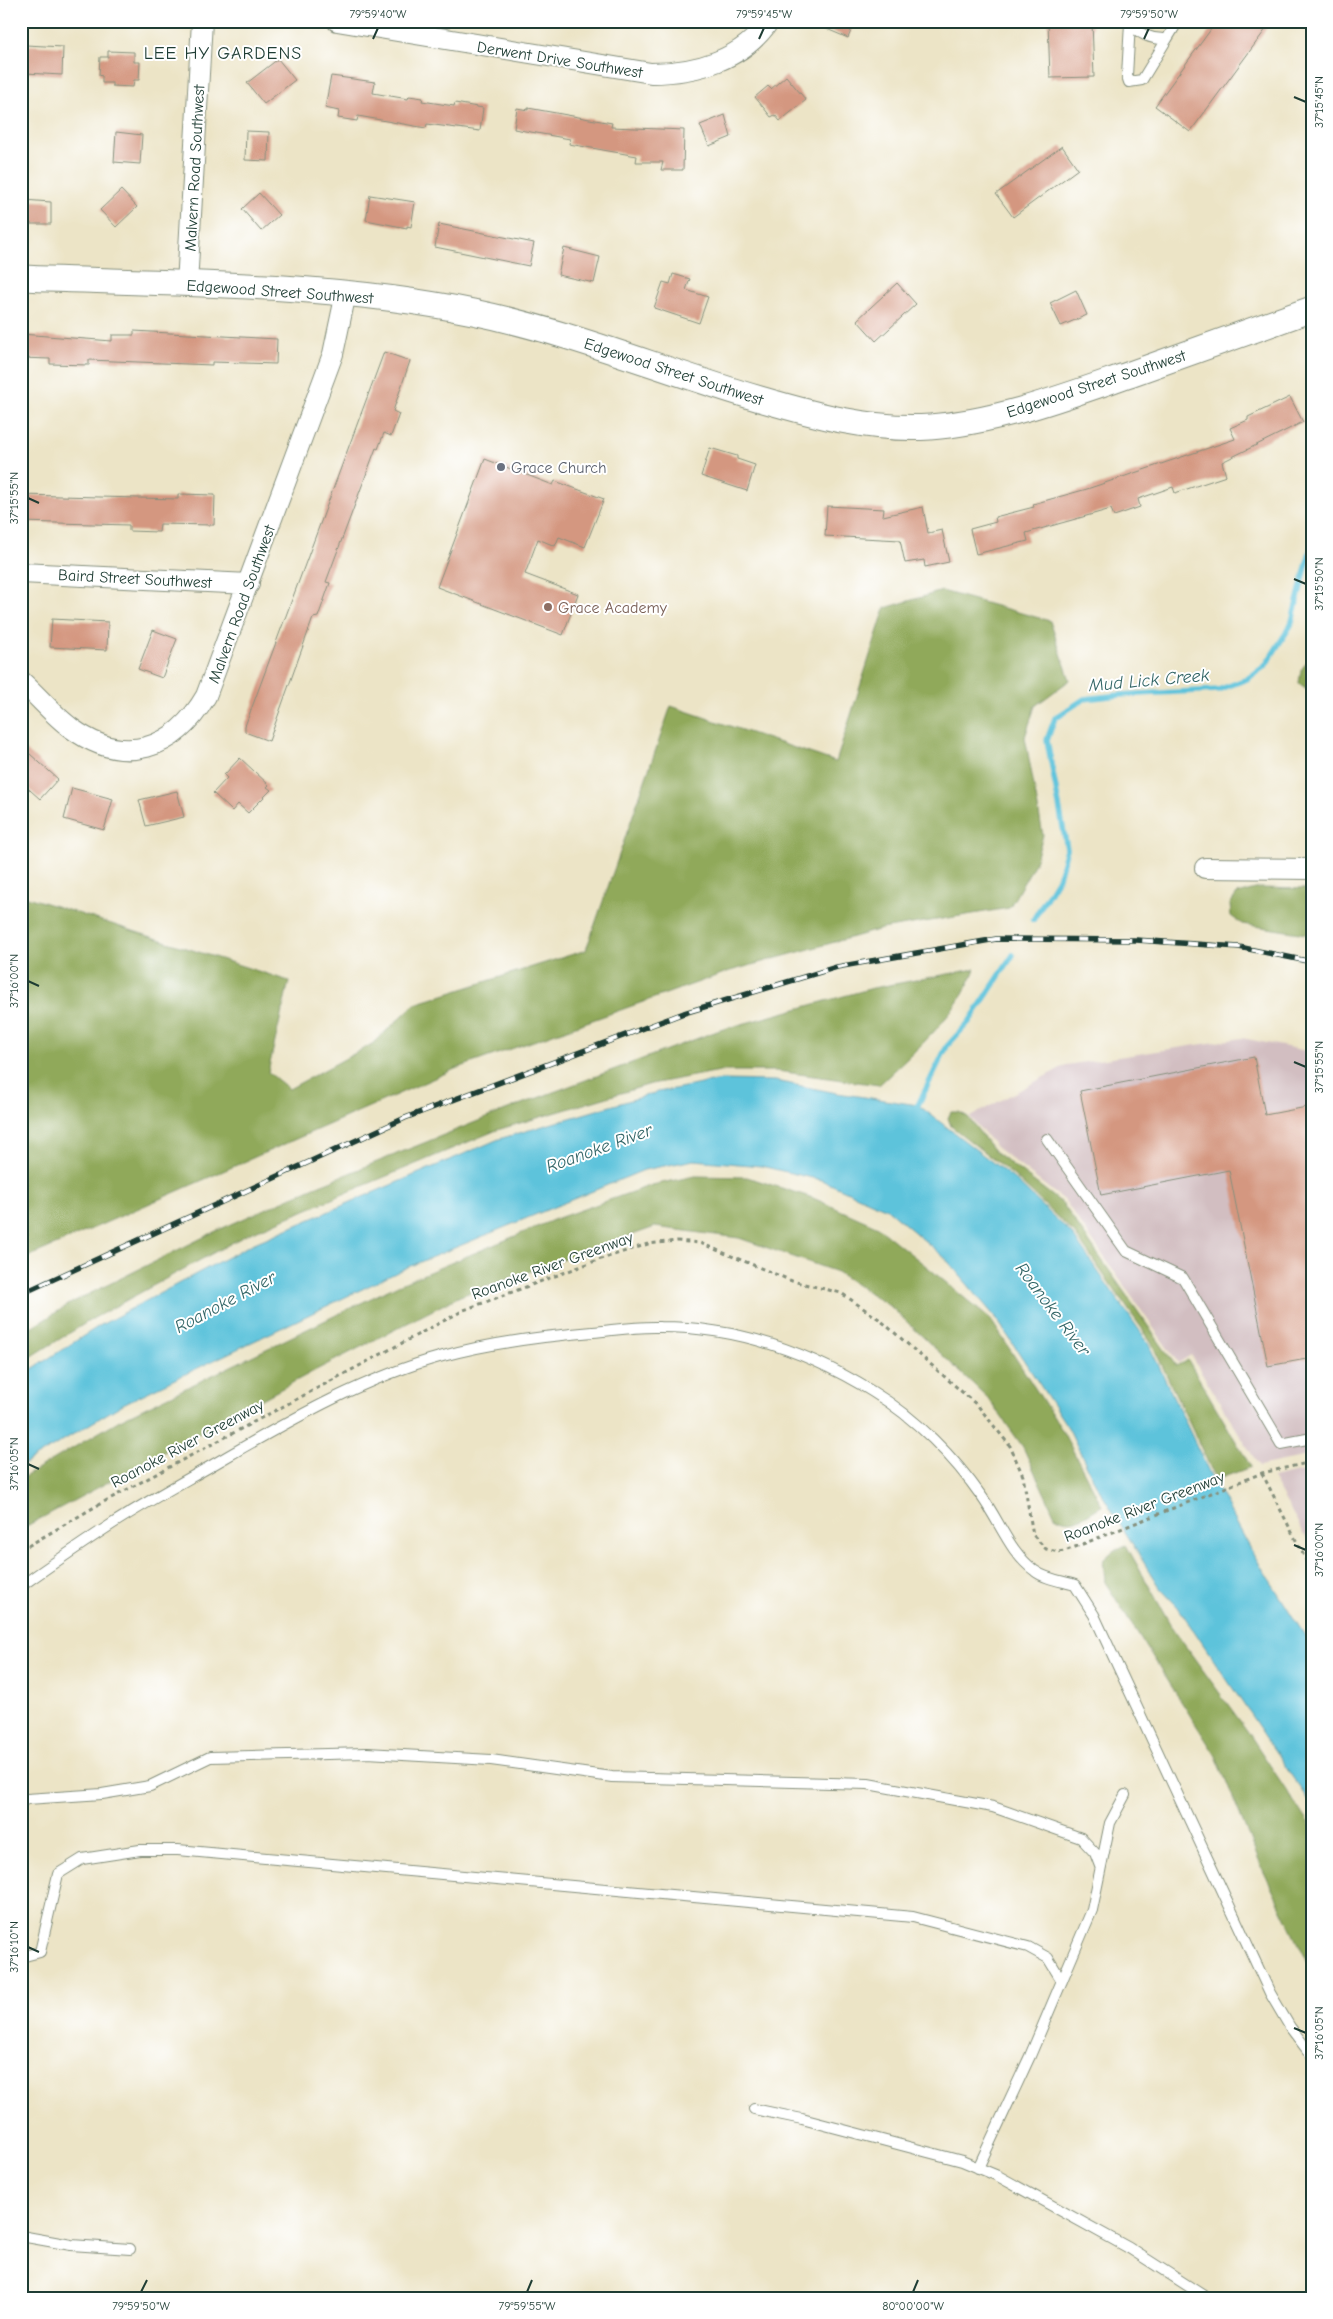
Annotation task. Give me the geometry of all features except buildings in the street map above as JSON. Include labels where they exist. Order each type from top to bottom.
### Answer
[{"type":"street","name":"Malvern Road Southwest","points":[[187,284],[202,21]]},
{"type":"street","name":"Derwent Drive Southwest","points":[[337,21],[651,73],[675,73],[700,68],[723,59],[756,37],[769,21]]},
{"type":"street","name":"Edgewood Street Southwest","points":[[21,278],[187,284],[346,293],[474,312],[546,330],[788,408],[847,422],[888,426],[938,426],[972,421],[1031,407],[1312,309]]},
{"type":"street","name":"Malvern Road Southwest","points":[[21,680],[71,728],[88,738],[108,746],[128,749],[149,747],[182,729],[196,714],[206,696],[249,584],[333,354],[346,293]]},
{"type":"street","name":"Baird Street Southwest","points":[[21,574],[165,578],[249,584]]},
{"type":"street","points":[[1205,868],[1312,869]]},
{"type":"lane","points":[[1130,22],[1127,76],[1129,82],[1142,80],[1178,21]]},
{"type":"lane","points":[[1130,22],[1152,38],[1167,39]]},
{"type":"lane","points":[[1047,1139],[1126,1251],[1183,1278],[1281,1444],[1312,1438]]},
{"type":"lane","points":[[21,1586],[113,1523],[292,1419],[337,1396],[387,1375],[442,1356],[566,1334],[659,1326],[726,1333],[763,1342],[810,1358],[840,1372],[876,1394],[910,1419],[941,1447],[981,1496],[1004,1530],[1016,1555],[1037,1574],[1075,1585],[1094,1615],[1270,1993],[1290,2026],[1312,2056]]},
{"type":"lane","points":[[21,1802],[27,1799],[102,1794],[150,1786],[210,1757],[367,1753],[491,1760],[612,1777],[868,1784],[993,1808],[1081,1838],[1095,1853],[1100,1866]]},
{"type":"lane","points":[[978,2168],[1062,1982],[1092,1910],[1110,1823],[1125,1795]]},
{"type":"lane","points":[[21,1957],[40,1952],[58,1874],[82,1859],[140,1850],[178,1850],[913,1917],[1028,1947],[1048,1958],[1062,1982]]},
{"type":"lane","points":[[754,2109],[925,2150],[978,2168],[1129,2248],[1208,2298]]},
{"type":"lane","points":[[21,2236],[71,2245],[130,2249]]},
{"type":"path","name":"Roanoke River Greenway","points":[[21,1550],[98,1505],[464,1310],[606,1257],[648,1244],[677,1241],[700,1243],[792,1281],[841,1294],[879,1319],[978,1406],[1010,1446],[1023,1476],[1028,1496],[1030,1524],[1040,1544],[1051,1551],[1058,1552],[1075,1547],[1262,1473],[1312,1462]]},
{"type":"path","points":[[1262,1473],[1312,1572]]},
{"type":"shaded area","points":[[1242,1038],[1312,1052],[1312,1455],[1259,1466],[1191,1355],[1178,1363],[1065,1201],[996,1147],[970,1117],[1066,1065]]},
{"type":"shaded area","points":[[1312,1469],[1312,1547],[1272,1478]]},
{"type":"green space","points":[[942,591],[1050,621],[1070,680],[1035,706],[1025,737],[1043,835],[1035,863],[1009,908],[882,929],[730,971],[455,1069],[21,1260],[21,895],[289,981],[268,1072],[289,1089],[372,1044],[415,1004],[586,950],[671,706],[836,762],[885,608]]},
{"type":"green space","points":[[1312,654],[1312,693],[1299,683],[1301,670]]},
{"type":"green space","points":[[1259,888],[1312,889],[1312,935],[1242,924],[1231,916],[1230,904],[1237,894]]},
{"type":"green space","points":[[975,969],[958,1002],[934,1032],[879,1085],[777,1071],[720,1071],[651,1084],[497,1130],[248,1234],[94,1318],[21,1363],[21,1334],[73,1302],[216,1231],[310,1189],[508,1109],[720,1030],[873,988]]},
{"type":"green space","points":[[951,1112],[959,1112],[968,1117],[994,1151],[1062,1203],[1176,1366],[1188,1360],[1251,1467],[1218,1479],[1211,1469],[1150,1340],[1074,1233],[1013,1175],[951,1126],[948,1118]]},
{"type":"green space","points":[[695,1176],[747,1177],[813,1198],[876,1226],[931,1270],[991,1320],[1062,1430],[1102,1506],[1079,1519],[1068,1521],[1055,1516],[1023,1447],[988,1398],[891,1307],[837,1272],[739,1238],[655,1227],[460,1296],[316,1370],[21,1529],[21,1479],[118,1421],[398,1285],[558,1218],[652,1185]]},
{"type":"green space","points":[[1126,1545],[1173,1629],[1248,1732],[1312,1829],[1312,1971],[1261,1866],[1216,1756],[1105,1582],[1103,1560],[1113,1551]]},
{"type":"water","name":"Roanoke River","points":[[722,1080],[775,1081],[837,1093],[918,1105],[1013,1178],[1071,1233],[1147,1341],[1210,1474],[1254,1555],[1312,1647],[1312,1806],[1178,1607],[1159,1587],[1095,1483],[1069,1429],[996,1318],[945,1258],[887,1209],[821,1180],[761,1166],[694,1160],[644,1170],[408,1267],[123,1404],[21,1466],[21,1376],[99,1326],[252,1244],[499,1139],[658,1092]]},
{"type":"waterway","name":"Mud Lick Creek","points":[[1033,920],[1059,877],[1067,849],[1047,740],[1055,718],[1084,699],[1119,695],[1218,690],[1247,679],[1265,666],[1291,625],[1312,544]]},
{"type":"waterway","name":"Mud Lick Creek","points":[[914,1108],[918,1105],[947,1046],[969,1022],[1013,955]]},
{"type":"railway","points":[[21,1294],[405,1118],[684,1013],[837,967],[996,939],[1136,940],[1239,947],[1312,962]]},
{"type":"place","name":"Grace Church","points":[[501,467]]},
{"type":"place","name":"Grace Academy","points":[[548,607]]},
{"type":"district","name":"LEE HY GARDENS","points":[[223,53]]}]
